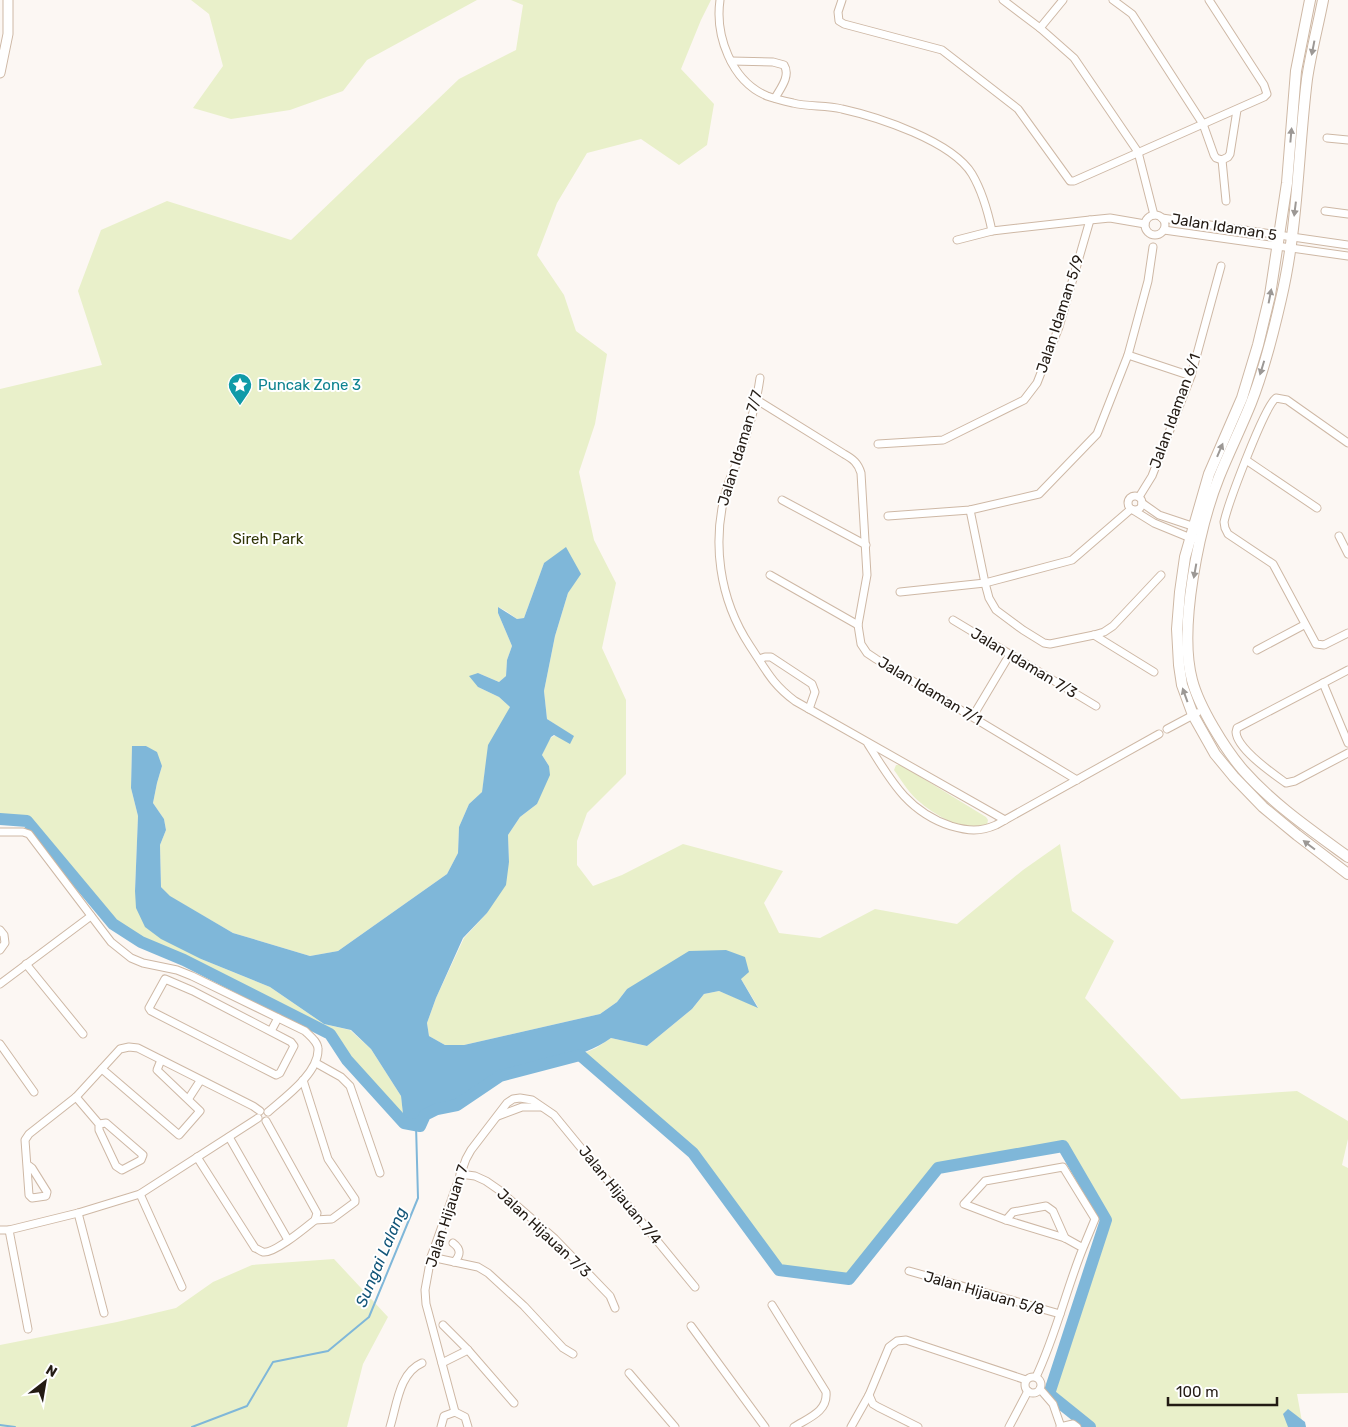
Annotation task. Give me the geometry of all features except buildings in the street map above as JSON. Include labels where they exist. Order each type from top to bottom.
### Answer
[{"type":"main road","points":[[1285,242],[1287,183],[1296,71],[1310,0]]},
{"type":"main road","points":[[1323,0],[1307,78],[1285,242],[1242,398],[1209,474],[1195,540],[1188,660],[1192,682],[1204,709],[1226,747],[1242,769],[1269,797],[1348,857]]},
{"type":"main road","points":[[1195,540],[1186,557],[1180,592],[1177,629],[1182,685],[1193,715],[1215,754],[1263,807],[1348,874]]},
{"type":"street","points":[[0,73],[8,34],[8,0]]},
{"type":"street","points":[[720,0],[718,14],[721,34],[731,60],[742,77],[753,87],[766,96],[795,104],[840,108],[882,120],[924,137],[956,157],[972,173],[992,231]]},
{"type":"street","points":[[842,0],[838,17],[839,21],[844,24],[942,50],[1018,109],[1070,181],[1237,110],[1267,94],[1264,85],[1209,0]]},
{"type":"street","points":[[1003,0],[1040,28],[1074,58],[1138,152],[1154,215]]},
{"type":"street","points":[[1040,28],[1063,0]]},
{"type":"street","points":[[1114,0],[1132,14],[1203,124],[1216,158],[1222,160],[1230,154],[1237,110]]},
{"type":"street","points":[[731,60],[773,62],[784,65],[786,76],[775,98]]},
{"type":"street","points":[[1327,138],[1348,140]]},
{"type":"street","points":[[1222,160],[1226,201]]},
{"type":"street","points":[[1325,211],[1348,214]]},
{"type":"street","points":[[1154,215],[1162,218],[1165,224],[1164,230],[1158,234],[1152,234],[1146,230],[1145,224],[1148,218],[1154,215]]},
{"type":"street","points":[[957,240],[992,231],[1110,218],[1145,224]]},
{"type":"street","name":"Jalan Idaman 5","points":[[1162,218],[1285,242]]},
{"type":"street","name":"Jalan Idaman 5/9","points":[[878,444],[943,440],[1024,400],[1037,383],[1059,327],[1090,220]]},
{"type":"street","name":"Jalan Idaman 5","points":[[1164,230],[1285,242]]},
{"type":"street","points":[[1285,242],[1348,246]]},
{"type":"street","points":[[1285,242],[1348,256]]},
{"type":"street","points":[[888,516],[970,510],[1039,494],[1097,434],[1128,355],[1148,281],[1153,247]]},
{"type":"street","name":"Jalan Idaman 6/1","points":[[1140,500],[1152,476],[1191,376],[1221,266]]},
{"type":"street","points":[[1128,355],[1191,376]]},
{"type":"street","name":"Jalan Idaman 7/7","points":[[760,378],[757,400],[738,461],[728,484],[722,510],[719,538],[720,565],[729,606],[743,636],[770,678],[782,692],[868,744],[1005,820]]},
{"type":"street","points":[[1348,444],[1287,400],[1276,398],[1268,406],[1225,517],[1225,528],[1228,534],[1272,564],[1314,642],[1321,646],[1348,633]]},
{"type":"street","name":"Jalan Idaman 7/1","points":[[757,400],[849,457],[859,468],[861,473],[867,582],[858,625],[860,640],[867,653],[1077,780]]},
{"type":"street","points":[[1246,460],[1317,508]]},
{"type":"street","points":[[1195,540],[1154,523],[1132,509],[1128,505],[1128,498],[1134,495],[1158,515],[1198,528]]},
{"type":"street","points":[[782,500],[866,545]]},
{"type":"street","points":[[900,592],[985,583],[1074,559],[1132,509],[1140,508],[1140,500]]},
{"type":"street","points":[[970,510],[989,598],[996,610],[1044,643],[1057,643],[1104,632],[1113,626],[1161,575]]},
{"type":"street","points":[[1339,536],[1348,554]]},
{"type":"street","points":[[770,575],[858,625]]},
{"type":"street","name":"Jalan Idaman 7/3","points":[[952,620],[1096,706]]},
{"type":"street","points":[[1257,650],[1304,625]]},
{"type":"street","points":[[1094,635],[1154,672]]},
{"type":"street","points":[[973,716],[1010,654]]},
{"type":"street","points":[[759,659],[771,658],[812,684],[814,692],[809,709]]},
{"type":"street","points":[[1348,670],[1237,728],[1236,736],[1259,763],[1286,783],[1290,783],[1348,753]]},
{"type":"street","points":[[1323,684],[1348,743]]},
{"type":"street","points":[[1167,729],[1204,709]]},
{"type":"street","name":"Jalan Idaman 7/7","points":[[868,744],[885,772],[914,807],[924,815],[940,822],[967,830],[978,831],[988,829],[1005,820],[1159,734]]},
{"type":"street","points":[[885,772],[896,760]]},
{"type":"street","points":[[0,832],[23,832],[29,834],[110,942],[132,958],[143,963],[177,970],[200,979],[305,1031],[313,1038],[318,1048],[316,1063],[303,1080],[268,1112],[262,1110],[261,1117],[140,1194],[78,1213],[9,1230],[0,1230]]},
{"type":"street","points":[[0,984],[91,916]]},
{"type":"street","points":[[0,930],[4,935],[5,943],[0,950]]},
{"type":"street","points":[[26,964],[83,1034]]},
{"type":"street","points":[[192,992],[200,979]]},
{"type":"street","points":[[164,980],[271,1032],[291,1042],[294,1046],[278,1075],[150,1009],[164,980]]},
{"type":"street","points":[[271,1032],[278,1018]]},
{"type":"street","points":[[0,1044],[34,1092]]},
{"type":"street","points":[[28,1165],[25,1140],[30,1134],[76,1097],[120,1049],[138,1048],[200,1081],[253,1106],[317,1213],[315,1220]]},
{"type":"street","points":[[102,1069],[179,1134],[200,1111],[189,1098],[157,1070],[160,1060]]},
{"type":"street","points":[[316,1063],[342,1077],[350,1086],[380,1173]]},
{"type":"street","points":[[197,1157],[255,1248],[263,1252],[271,1251],[315,1220],[332,1219],[355,1202],[356,1199],[328,1159],[303,1080]]},
{"type":"street","points":[[189,1098],[200,1081]]},
{"type":"street","points":[[76,1097],[99,1124],[99,1130],[119,1170],[142,1160],[142,1155],[106,1123],[99,1124]]},
{"type":"street","name":"Jalan Hijauan 7","points":[[455,1412],[426,1304],[425,1290],[431,1257],[460,1174],[471,1150],[507,1103],[513,1099],[527,1098],[539,1106]]},
{"type":"street","name":"Jalan Hijauan 7/4","points":[[539,1106],[554,1116],[566,1129],[695,1287]]},
{"type":"street","points":[[229,1137],[288,1240]]},
{"type":"street","points":[[1036,1377],[1047,1353],[1083,1248],[1095,1219],[1063,1167],[985,1181],[964,1204],[1006,1220],[1064,1238],[1083,1248]]},
{"type":"street","name":"Jalan Hijauan 7/3","points":[[460,1174],[475,1176],[499,1190],[555,1239],[610,1296],[615,1308]]},
{"type":"street","points":[[140,1194],[182,1287]]},
{"type":"street","points":[[1006,1220],[1013,1212],[1046,1206],[1052,1211],[1064,1238]]},
{"type":"street","points":[[78,1213],[104,1313]]},
{"type":"street","points":[[9,1230],[28,1329]]},
{"type":"street","points":[[453,1243],[458,1246],[460,1252],[454,1262]]},
{"type":"street","points":[[431,1257],[478,1267],[488,1273],[524,1306],[563,1348],[573,1354]]},
{"type":"street","name":"Jalan Hijauan 5/8","points":[[909,1271],[1060,1314]]},
{"type":"street","points":[[772,1305],[826,1392],[826,1399],[818,1413],[794,1427]]},
{"type":"street","points":[[443,1325],[468,1350],[514,1403]]},
{"type":"street","points":[[691,1326],[765,1427]]},
{"type":"street","points":[[851,1427],[869,1395],[889,1346],[901,1340],[1026,1380],[1030,1377],[1036,1377]]},
{"type":"street","points":[[442,1363],[468,1350]]},
{"type":"street","points":[[390,1427],[404,1381],[415,1366],[422,1363]]},
{"type":"street","points":[[629,1373],[674,1427]]},
{"type":"street","points":[[1036,1377],[1041,1383],[1040,1389]]},
{"type":"street","points":[[1026,1380],[1025,1386],[1028,1391],[1033,1393],[1040,1389]]},
{"type":"street","points":[[1040,1389],[1053,1404],[1061,1427],[1073,1424],[1077,1427]]},
{"type":"street","points":[[1009,1427],[1028,1391]]},
{"type":"street","points":[[869,1395],[873,1404],[918,1427]]},
{"type":"street","points":[[441,1427],[444,1416],[455,1412],[465,1417],[468,1427]]},
{"type":"green space","points":[[191,0],[477,0],[367,60],[343,91],[290,110],[231,119],[193,108],[223,66],[209,14]]},
{"type":"green space","name":"Sireh Park","points":[[511,0],[711,0],[681,69],[714,104],[707,145],[679,165],[641,139],[587,153],[557,203],[537,255],[564,295],[576,331],[607,354],[595,424],[579,472],[594,540],[616,583],[602,648],[626,700],[626,774],[587,813],[577,841],[577,865],[593,886],[622,875],[683,844],[783,871],[764,903],[779,933],[820,938],[875,909],[957,924],[1023,870],[1060,844],[1072,911],[1114,941],[1085,998],[1181,1099],[1297,1091],[1348,1121],[1348,1139],[1342,1165],[1348,1168],[1348,1393],[1297,1394],[1303,1427],[1090,1427],[1049,1394],[1106,1220],[1063,1146],[938,1168],[849,1279],[779,1270],[693,1153],[580,1055],[596,1048],[611,1038],[647,1046],[692,1009],[704,994],[719,991],[758,1007],[741,979],[627,989],[617,1002],[600,1014],[464,1045],[445,1045],[429,1036],[427,1023],[436,998],[464,938],[487,913],[509,862],[508,835],[520,817],[537,804],[549,766],[542,755],[548,742],[552,737],[560,735],[574,737],[547,719],[544,691],[555,636],[568,593],[580,574],[544,563],[524,618],[517,619],[498,607],[498,613],[512,646],[507,660],[506,676],[499,682],[478,673],[478,687],[499,697],[510,707],[485,770],[482,792],[469,804],[459,827],[458,853],[447,874],[338,951],[310,956],[233,933],[169,896],[161,887],[160,845],[166,830],[164,819],[153,803],[162,766],[146,746],[132,746],[131,788],[138,816],[135,891],[201,959],[270,987],[324,1024],[350,1030],[371,1049],[401,1096],[404,1123],[347,1060],[330,1034],[184,960],[141,942],[113,924],[27,821],[0,819],[0,389],[102,365],[78,291],[101,230],[167,201],[291,240],[459,79],[516,50],[523,5]]},
{"type":"green space","points":[[896,765],[901,765],[986,817],[988,820],[987,825],[977,829],[970,829],[955,824],[932,811],[910,792],[894,770]]},
{"type":"green space","points":[[334,1259],[388,1317],[363,1364],[347,1427],[0,1427],[0,1345],[117,1322],[176,1308],[213,1282],[252,1265]]},
{"type":"water","points":[[566,547],[581,574],[568,593],[555,636],[544,691],[547,719],[574,736],[570,744],[554,735],[551,737],[542,755],[549,766],[550,775],[537,804],[520,817],[508,835],[509,862],[506,885],[487,913],[463,938],[427,1023],[429,1036],[445,1045],[464,1045],[600,1014],[617,1002],[627,989],[689,951],[726,950],[745,957],[749,972],[741,979],[758,1008],[719,991],[704,994],[692,1009],[647,1046],[611,1038],[572,1057],[503,1075],[485,1085],[458,1105],[425,1115],[420,1126],[404,1123],[401,1096],[371,1049],[351,1030],[324,1024],[270,987],[201,959],[161,939],[145,927],[136,908],[138,816],[131,788],[132,746],[146,746],[157,752],[162,766],[153,803],[164,819],[166,830],[160,845],[161,887],[170,896],[233,933],[310,956],[338,951],[447,874],[458,853],[459,827],[469,804],[482,792],[488,745],[510,707],[499,697],[478,687],[469,676],[478,673],[499,682],[506,676],[507,660],[512,646],[498,613],[498,607],[517,619],[524,618],[544,563]]},
{"type":"water","points":[[1288,1409],[1305,1422],[1306,1427],[1288,1427],[1283,1414]]},
{"type":"waterway","points":[[0,819],[27,821],[113,924],[141,942],[184,960],[330,1034],[347,1060],[404,1123],[420,1126],[425,1115],[437,1109],[457,1105],[500,1076],[580,1055],[693,1153],[779,1270],[849,1279],[938,1168],[1063,1146],[1106,1220],[1049,1394],[1090,1427]]},
{"type":"waterway","name":"Sungai Lalang","points":[[192,1427],[247,1406],[273,1362],[328,1351],[369,1317],[418,1198],[416,1125]]},
{"type":"waterway","name":"Sungai Lalang","points":[[0,1425],[15,1427]]},
{"type":"place","name":"Puncak Zone 3","points":[[240,406]]}]
